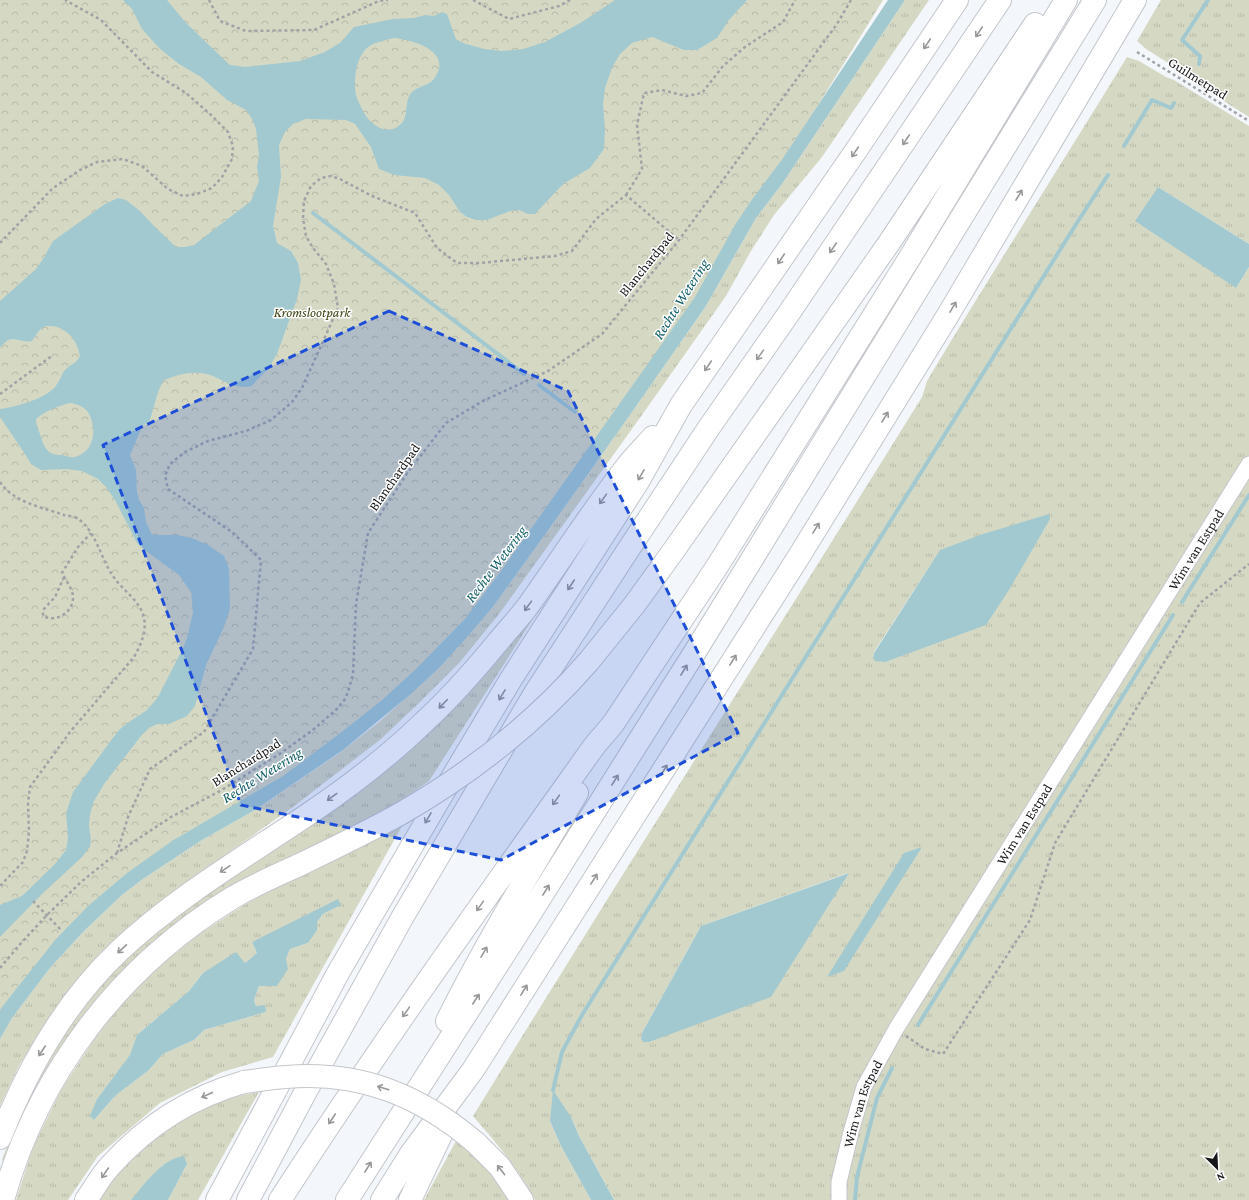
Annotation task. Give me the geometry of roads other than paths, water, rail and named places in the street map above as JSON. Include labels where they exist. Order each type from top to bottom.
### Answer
[{"type":"highway","points":[[216,1200],[338,973],[376,906],[511,679],[639,480],[681,405],[957,0]]},
{"type":"highway","points":[[248,1200],[306,1091],[402,918],[535,693],[708,429],[789,313],[1000,0]]},
{"type":"highway","points":[[3,1200],[22,1142],[44,1095],[65,1061],[89,1026],[127,982],[169,943],[232,898],[347,842],[400,814],[437,792],[482,761],[538,713],[588,662],[635,604],[674,550],[889,244],[1051,0]]},
{"type":"highway","points":[[280,1200],[334,1115],[448,952],[595,745],[613,724],[718,565],[909,259],[1066,0]]},
{"type":"highway","points":[[347,1200],[698,647],[1065,52],[1095,0]]},
{"type":"highway","points":[[382,1200],[410,1155],[473,1070],[800,554],[945,320],[1135,0]]},
{"type":"highway","points":[[0,1138],[12,1108],[38,1056],[68,1011],[91,982],[118,952],[177,902],[311,813],[364,774],[425,722],[476,669],[526,608],[624,469],[681,405]]},
{"type":"highway","points":[[394,1126],[465,986],[530,871],[603,750],[613,724]]},
{"type":"highway","points":[[410,1200],[473,1070]]},
{"type":"highway","points":[[86,1200],[110,1166],[140,1136],[163,1118],[190,1103],[222,1089],[244,1082],[286,1077],[318,1076],[367,1083],[393,1091],[416,1101],[458,1128],[476,1143],[500,1167],[522,1200]]},
{"type":"street","name":"Wim van Estpad","points":[[839,1200],[839,1182],[864,1087],[896,1030],[1249,464]]},
{"type":"water","points":[[123,0],[167,0],[186,23],[230,65],[245,67],[300,61],[325,52],[341,42],[354,27],[393,19],[414,18],[425,15],[434,16],[442,12],[447,14],[456,39],[463,43],[484,49],[502,51],[523,49],[545,42],[582,22],[615,0],[747,0],[729,20],[717,38],[697,50],[684,50],[652,37],[632,43],[620,54],[612,68],[605,88],[603,104],[605,129],[604,149],[590,168],[563,184],[535,214],[528,214],[519,210],[510,211],[487,220],[476,220],[467,217],[460,212],[449,195],[439,185],[425,178],[394,175],[379,169],[371,147],[355,124],[346,120],[306,119],[293,124],[285,132],[279,145],[281,177],[273,226],[277,243],[291,251],[298,263],[301,280],[297,299],[277,354],[268,369],[252,386],[242,387],[230,384],[210,375],[197,373],[183,374],[163,381],[158,392],[150,420],[142,427],[130,455],[136,470],[139,500],[144,508],[146,522],[152,535],[178,535],[192,538],[208,545],[224,556],[229,569],[230,609],[224,627],[206,665],[195,706],[187,716],[169,724],[157,724],[149,728],[141,736],[104,784],[93,803],[89,826],[91,840],[90,847],[82,857],[42,894],[0,937],[0,905],[22,896],[55,864],[66,850],[68,838],[66,813],[73,792],[118,731],[147,710],[158,697],[184,646],[193,612],[191,592],[179,575],[137,543],[115,500],[106,487],[98,479],[82,471],[66,469],[41,470],[31,464],[0,417],[0,409],[29,402],[50,391],[55,387],[64,371],[80,356],[73,338],[62,329],[51,326],[45,326],[42,328],[32,341],[12,339],[4,343],[0,348],[0,301],[36,269],[53,241],[105,204],[118,198],[126,200],[140,211],[176,247],[185,247],[194,245],[251,201],[259,181],[257,167],[259,155],[256,129],[246,110],[227,100],[201,77],[179,64],[160,49],[142,29],[132,9]],"holes":[[[394,38],[412,41],[429,49],[436,55],[439,62],[438,70],[433,80],[428,84],[417,88],[409,96],[405,116],[400,125],[386,130],[373,124],[364,112],[356,95],[355,76],[358,63],[364,51],[368,47],[377,42]],[[70,403],[81,406],[87,411],[91,418],[93,427],[93,438],[88,448],[85,452],[74,457],[55,454],[48,451],[45,448],[36,421],[36,419],[48,411]]]},
{"type":"water","points":[[888,0],[905,0],[782,184],[756,218],[706,306],[492,608],[440,667],[412,693],[343,750],[255,810],[202,840],[143,879],[122,895],[84,931],[50,968],[12,1018],[0,1039],[0,1010],[55,940],[88,906],[127,873],[172,841],[283,776],[339,734],[381,701],[416,669],[465,619],[504,567],[695,297],[735,225],[781,161]]},
{"type":"water","points":[[1158,187],[1249,244],[1249,267],[1236,288],[1135,221]]},
{"type":"water","points":[[1049,514],[1050,519],[1009,590],[986,625],[885,662],[875,661],[873,658],[874,653],[940,550],[983,534]]},
{"type":"water","points":[[922,847],[844,971],[827,977],[904,853]]},
{"type":"water","points":[[849,873],[771,997],[649,1042],[643,1042],[641,1039],[642,1033],[701,926]]},
{"type":"water","points":[[338,899],[341,905],[323,914],[317,922],[317,930],[308,943],[290,949],[286,959],[288,969],[277,986],[259,986],[254,1000],[256,1006],[265,1005],[266,1012],[204,1030],[194,1040],[163,1054],[149,1070],[115,1096],[94,1120],[90,1116],[97,1099],[130,1055],[137,1035],[189,991],[203,973],[236,952],[245,963],[257,953],[252,942]]},
{"type":"water","points":[[553,1090],[571,1117],[579,1136],[614,1200],[591,1200],[561,1146],[550,1121]]},
{"type":"water","points":[[184,1156],[187,1164],[168,1200],[131,1200],[161,1167],[176,1158]]},
{"type":"waterway","points":[[1199,64],[1200,56],[1182,40],[1208,0]]},
{"type":"waterway","points":[[1124,146],[1152,100],[1171,108],[1174,103]]},
{"type":"waterway","points":[[553,1090],[562,1052],[582,1015],[1108,175]]},
{"type":"waterway","points":[[313,213],[524,374]]},
{"type":"waterway","points":[[539,385],[575,412]]},
{"type":"waterway","points":[[1182,602],[1249,495]]},
{"type":"waterway","points":[[918,1025],[1173,615]]},
{"type":"waterway","points":[[855,1200],[857,1177],[877,1098],[892,1068]]},
{"type":"water label","name":"Rechte Wetering","points":[[681,299]]},
{"type":"water label","name":"Rechte Wetering","points":[[496,564]]},
{"type":"water label","name":"Rechte Wetering","points":[[262,775]]},
{"type":"park label","name":"Kromslootpark","points":[[312,312]]}]
